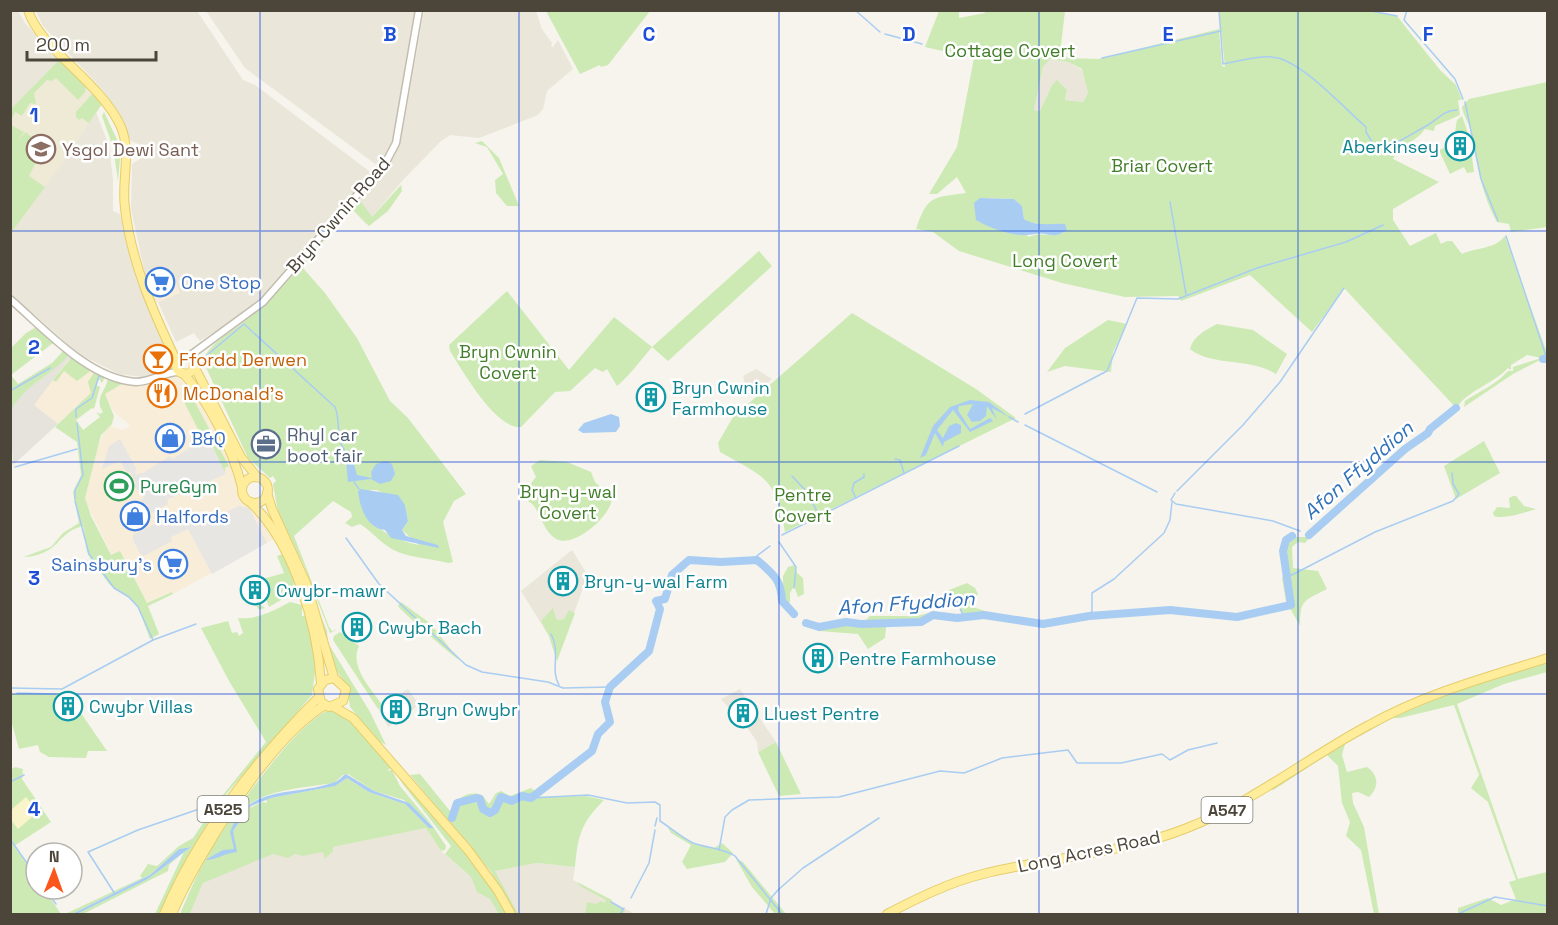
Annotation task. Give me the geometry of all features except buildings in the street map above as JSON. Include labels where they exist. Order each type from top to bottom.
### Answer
[{"type":"main road","points":[[28,10],[45,37],[108,105],[122,130],[127,145],[125,210],[141,277],[179,368],[196,389],[228,446],[244,497],[270,523],[299,587],[317,642],[321,683],[318,698],[325,705],[334,707],[353,718]]},
{"type":"main road","points":[[166,334],[190,360],[242,457],[257,477],[265,481],[272,509],[313,602],[334,678],[346,689],[343,701],[334,707]]},
{"type":"main road","points":[[179,368],[190,360]]},
{"type":"main road","points":[[179,368],[190,372],[190,360]]},
{"type":"main road","points":[[242,487],[248,478],[257,477]]},
{"type":"main road","points":[[250,502],[262,500],[267,493]]},
{"type":"main road","name":"Long Acres Road","points":[[887,915],[926,895],[981,874],[1114,850],[1186,829],[1266,789],[1387,716],[1458,687],[1548,658]]},
{"type":"main road","points":[[321,683],[334,678]]},
{"type":"main road","name":"A525","points":[[164,915],[189,863],[233,795],[267,751],[318,698]]},
{"type":"main road","points":[[343,701],[353,718],[468,850],[498,891],[511,915]]},
{"type":"main road","name":"A525","points":[[172,915],[204,851],[235,804],[279,748],[302,724],[325,705]]},
{"type":"street","name":"Bryn Cwnin Road","points":[[190,360],[201,346],[263,302],[386,162],[396,143],[419,10]]},
{"type":"street","points":[[10,299],[72,353],[108,374],[141,382],[179,368]]},
{"type":"shaded area","points":[[11,11],[18,11],[25,23],[59,60],[11,109]]},
{"type":"shaded area","points":[[36,11],[197,11],[243,80],[255,85],[369,171],[369,176],[269,291],[200,341],[194,333],[176,342],[158,302],[179,292],[171,270],[145,274],[131,209],[132,164],[143,157],[141,145],[131,141],[116,108],[100,87],[43,26]]},
{"type":"shaded area","points":[[206,11],[415,11],[394,134],[391,146],[378,166],[245,68]]},
{"type":"shaded area","points":[[424,11],[536,11],[542,29],[552,43],[551,46],[553,47],[558,40],[573,69],[547,91],[543,109],[538,115],[479,138],[450,135],[441,141],[403,180],[366,224],[352,209],[389,165],[401,140]]},
{"type":"shaded area","points":[[1050,59],[1068,62],[1082,70],[1088,93],[1083,102],[1065,100],[1067,92],[1052,85],[1040,111],[1034,110],[1043,67]]},
{"type":"shaded area","name":"Ysgol Dewi Sant","points":[[59,60],[102,104],[11,234],[11,109]]},
{"type":"shaded area","points":[[96,112],[109,146],[113,179],[113,211],[120,214],[138,283],[166,343],[145,350],[157,374],[143,377],[119,374],[79,354],[11,294],[10,234]]},
{"type":"shaded area","points":[[171,270],[180,293],[156,303],[145,274]]},
{"type":"shaded area","points":[[69,355],[75,358],[68,360],[34,405],[58,424],[13,465],[10,410],[19,396]]},
{"type":"shaded area","points":[[68,360],[99,372],[91,393],[58,424],[33,405]]},
{"type":"shaded area","points":[[756,369],[772,379],[751,397],[748,396],[743,376]]},
{"type":"shaded area","points":[[172,377],[181,379],[188,393],[183,397],[193,393],[195,398],[198,397],[228,446],[244,497],[252,502],[277,537],[173,594],[172,592],[147,603],[120,551],[112,556],[81,492],[105,429],[111,426],[122,430],[131,426],[114,412],[104,394],[125,383],[148,384]]},
{"type":"shaded area","points":[[120,439],[137,470],[135,472],[137,476],[138,473],[143,473],[170,456],[172,459],[204,439],[206,443],[210,441],[226,474],[167,500],[168,504],[151,513],[147,504],[143,505],[141,500],[144,497],[134,486],[136,484],[130,472],[127,473],[120,461],[102,469],[109,446]]},
{"type":"shaded area","points":[[239,506],[249,508],[267,543],[212,574],[188,529],[171,537],[172,541],[142,557],[133,540],[133,535],[168,517],[182,525],[197,516],[201,519],[215,515],[221,517],[222,514]]},
{"type":"shaded area","points":[[572,550],[590,579],[582,591],[557,661],[549,636],[521,591]]},
{"type":"shaded area","points":[[408,689],[419,705],[388,727],[378,709]]},
{"type":"shaded area","name":"Lluest Pentre","points":[[740,689],[776,742],[758,752],[757,742],[749,730],[721,699]]},
{"type":"shaded area","points":[[426,828],[441,851],[471,877],[485,876],[495,871],[537,863],[575,867],[573,880],[635,914],[190,914],[203,883],[289,841],[303,853]]},
{"type":"green space","points":[[1366,10],[1397,16],[1440,70],[1456,85],[1462,100],[1458,100],[1460,115],[1435,126],[1434,131],[1425,129],[1393,159],[1439,182],[1393,209],[1393,220],[1410,246],[1436,233],[1441,244],[1452,241],[1462,254],[1496,244],[1505,236],[1547,353],[1547,359],[1544,358],[1513,374],[1464,407],[1465,401],[1494,384],[1508,371],[1513,371],[1513,367],[1541,358],[1527,355],[1511,365],[1511,370],[1508,368],[1465,398],[1457,409],[1344,288],[1312,332],[1250,275],[1181,301],[1178,296],[1125,297],[1062,283],[959,251],[933,232],[916,229],[924,209],[933,200],[966,193],[957,177],[937,194],[929,194],[957,147],[974,58],[925,47],[939,11],[959,11],[959,18],[985,13],[984,11],[1065,11],[1061,45],[1067,58],[1098,59],[1219,29],[1222,66],[1225,67],[1219,11]],"holes":[[[1050,59],[1068,62],[1082,69],[1088,93],[1083,102],[1065,100],[1067,90],[1057,80],[1052,85],[1040,111],[1034,110],[1043,67]],[[984,198],[1014,199],[1022,206],[1024,219],[1028,222],[1067,230],[1056,235],[1039,234],[1029,237]]]},
{"type":"green space","points":[[546,11],[650,11],[608,65],[601,67],[600,65],[580,74]]},
{"type":"green space","points":[[59,60],[86,85],[85,92],[78,100],[56,78],[52,81],[47,80],[34,93],[36,104],[30,103],[22,116],[15,112],[11,120],[11,109]]},
{"type":"green space","points":[[1547,82],[1547,227],[1511,232],[1509,224],[1497,222],[1491,210],[1462,107],[1469,99]]},
{"type":"green space","points":[[93,93],[102,104],[89,123],[82,118],[79,120],[76,112]]},
{"type":"green space","points":[[104,112],[121,148],[118,181],[113,147],[102,116]]},
{"type":"green space","points":[[1462,116],[1468,133],[1453,144],[1457,120]]},
{"type":"green space","points":[[11,125],[24,132],[18,140],[26,132],[41,146],[32,154],[37,160],[29,176],[45,187],[11,233]]},
{"type":"green space","points":[[482,141],[499,158],[519,206],[507,206],[496,193],[495,180],[503,174],[487,147],[475,143]]},
{"type":"green space","points":[[1453,144],[1456,151],[1467,148],[1471,150],[1474,172],[1467,173],[1464,167],[1450,174],[1439,150]]},
{"type":"green space","points":[[401,185],[402,191],[388,211],[369,226],[352,209],[360,200],[372,217]]},
{"type":"green space","points":[[347,213],[302,267],[325,293],[357,338],[390,401],[408,418],[466,494],[454,501],[443,522],[453,562],[449,563],[398,552],[360,524],[352,527],[345,523],[352,517],[351,512],[333,501],[294,536],[329,627],[332,631],[338,629],[330,633],[304,566],[278,512],[273,484],[276,481],[273,476],[270,478],[248,458],[203,361],[215,343],[272,297]],"holes":[[[370,490],[377,490],[405,505],[408,521],[402,530],[419,545],[400,540],[382,530],[369,517],[360,500]]]},
{"type":"green space","points":[[759,251],[772,266],[668,361],[652,347]]},
{"type":"green space","name":"Bryn Cwnin Covert","points":[[507,291],[569,370],[614,317],[652,347],[617,386],[607,369],[603,372],[595,368],[570,391],[555,392],[521,427],[511,425],[501,419],[491,409],[463,372],[450,351],[449,345]]},
{"type":"green space","name":"Pentre Covert","points":[[852,313],[976,389],[1016,418],[785,532],[777,500],[766,481],[720,452],[718,443],[733,417]]},
{"type":"green space","points":[[1108,320],[1127,324],[1113,352],[1111,372],[1065,366],[1047,372],[1065,348]]},
{"type":"green space","points":[[1217,324],[1253,330],[1287,354],[1276,374],[1255,365],[1209,358],[1190,349],[1197,337]]},
{"type":"green space","points":[[40,325],[57,340],[11,375],[11,348],[26,333]]},
{"type":"green space","points":[[66,348],[71,352],[25,392],[11,410],[11,375],[18,384],[52,363]]},
{"type":"green space","points":[[71,358],[90,368],[89,372],[77,381],[64,371],[56,382],[53,380]]},
{"type":"green space","points":[[95,371],[104,374],[105,377],[102,383],[99,379],[96,385],[100,387],[94,409],[92,408],[76,420],[83,430],[100,417],[96,412],[100,414],[103,412],[100,407],[100,398],[108,377],[132,384],[122,384],[105,394],[114,416],[112,424],[101,435],[85,498],[91,516],[111,555],[120,551],[147,603],[172,592],[173,594],[148,606],[159,634],[150,639],[138,607],[110,585],[92,561],[87,552],[83,526],[74,529],[51,548],[44,552],[23,557],[51,547],[63,533],[79,523],[73,492],[81,475],[77,442],[55,427],[91,393],[88,382]]},
{"type":"green space","points":[[188,389],[231,470],[228,466],[225,468],[225,473],[210,442],[206,443],[202,437],[182,398],[188,393]]},
{"type":"green space","points":[[1484,441],[1500,473],[1456,499],[1444,466]]},
{"type":"green space","name":"Bryn-y-wal Covert","points":[[540,460],[567,462],[591,472],[595,482],[612,498],[606,513],[582,535],[564,541],[556,539],[547,530],[536,509],[528,501],[528,487],[536,477],[531,466]]},
{"type":"green space","points":[[1516,496],[1524,506],[1536,509],[1509,516],[1494,516],[1493,513],[1497,507],[1510,508],[1509,498]]},
{"type":"green space","points":[[1295,537],[1310,537],[1305,543],[1298,542],[1292,547],[1293,568],[1318,571],[1327,589],[1313,596],[1302,606],[1300,626],[1290,608],[1293,605],[1286,602],[1282,578],[1288,568],[1285,542]]},
{"type":"green space","points":[[283,554],[294,581],[293,593],[269,607],[265,596],[260,595],[256,601],[265,608],[259,610],[249,594],[261,593],[259,580],[284,573],[277,556]]},
{"type":"green space","points":[[795,565],[797,573],[803,578],[804,594],[798,597],[794,586],[790,593],[790,602],[787,603],[783,599],[783,576],[788,567]]},
{"type":"green space","points":[[967,583],[975,588],[978,594],[972,603],[973,607],[985,611],[985,616],[963,619],[934,616],[921,623],[897,623],[886,627],[885,638],[868,649],[858,634],[819,631],[819,626],[846,619],[865,621],[870,616],[917,616],[932,612],[963,615],[949,590]]},
{"type":"green space","points":[[290,602],[302,605],[302,616],[306,616],[316,664],[312,695],[221,800],[189,855],[159,914],[155,914],[184,852],[191,847],[179,849],[150,875],[72,914],[65,914],[142,878],[140,876],[148,864],[157,866],[179,846],[193,838],[218,801],[266,742],[229,681],[201,628],[228,621],[232,633],[237,632],[239,636],[243,633],[238,618],[271,612]]},
{"type":"green space","points":[[401,602],[431,624],[459,660],[398,606]]},
{"type":"green space","points":[[553,608],[556,619],[559,620],[564,619],[569,610],[575,613],[557,661],[549,636],[541,621]]},
{"type":"green space","points":[[318,609],[327,631],[328,643],[370,712],[386,745],[377,740],[350,707],[347,686],[332,664]]},
{"type":"green space","points":[[340,632],[359,646],[357,661],[359,669],[367,685],[383,706],[378,709],[333,640],[334,636]]},
{"type":"green space","points":[[1547,661],[1547,672],[1504,684],[1457,704],[1518,879],[1547,872],[1547,914],[1458,914],[1458,908],[1488,898],[1501,905],[1516,899],[1509,882],[1516,880],[1488,802],[1471,788],[1479,775],[1454,705],[1393,718],[1345,744],[1342,755],[1347,772],[1367,767],[1376,778],[1375,790],[1369,797],[1358,792],[1352,793],[1353,803],[1364,827],[1379,914],[1374,914],[1361,850],[1346,836],[1350,822],[1342,803],[1338,766],[1327,755],[1272,791],[1275,785],[1363,730],[1429,700]]},
{"type":"green space","points":[[67,693],[107,751],[88,751],[86,758],[49,757],[40,752],[38,745],[19,749],[11,720],[11,694]]},
{"type":"green space","points":[[331,709],[348,718],[392,767],[387,771],[392,770],[400,786],[433,826],[404,800],[374,791],[348,774],[343,775],[334,783],[291,789],[260,798],[245,809],[233,831],[250,808],[262,802],[267,803],[266,799],[335,786],[347,778],[369,792],[405,804],[422,821],[434,828],[446,846],[445,850],[441,851],[426,828],[333,847],[333,851],[325,859],[323,852],[303,856],[295,854],[288,858],[273,854],[203,883],[190,914],[180,914],[207,856],[246,797],[300,732],[316,717]]},
{"type":"green space","points":[[776,742],[801,794],[779,796],[758,752]]},
{"type":"green space","points":[[15,767],[23,769],[22,779],[51,822],[14,846],[24,861],[24,901],[52,901],[61,914],[11,914],[10,770]]},
{"type":"green space","points":[[395,770],[470,857],[507,914],[499,914],[490,899],[477,892],[471,877],[445,854],[451,846],[402,783]]},
{"type":"green space","points":[[420,774],[450,811],[459,799],[467,795],[482,795],[489,804],[496,793],[501,791],[510,796],[531,788],[536,792],[531,796],[499,797],[490,812],[483,808],[481,802],[483,810],[490,814],[495,811],[500,798],[507,802],[522,797],[586,796],[604,800],[590,816],[582,830],[575,867],[537,863],[495,871],[518,914],[516,914],[492,873],[410,775]],"holes":[[[479,798],[480,800],[464,801],[458,805],[453,819],[450,815],[458,803],[465,799]]]},
{"type":"green space","points":[[667,826],[693,844],[714,848],[722,843],[733,853],[725,862],[687,869],[682,862],[691,845],[671,833]]},
{"type":"green space","points":[[182,853],[169,865],[168,871],[83,914],[77,914],[148,879]]},
{"type":"green space","points":[[736,859],[743,862],[786,914],[775,914],[752,887]]},
{"type":"green space","points":[[577,882],[612,900],[611,903],[625,911],[623,914],[585,914],[587,902],[596,904],[601,901],[604,903],[606,900],[580,886]]},
{"type":"sand","points":[[26,797],[38,812],[18,829],[11,820],[11,810]]},
{"type":"water","points":[[980,198],[1014,199],[1022,206],[1024,219],[1039,224],[1065,224],[1067,230],[1057,235],[1040,233],[1020,235],[997,230],[976,220],[974,203]]},
{"type":"water","points":[[970,400],[989,402],[1009,417],[992,408],[997,420],[987,406],[986,416],[980,421],[972,422],[967,415],[973,404],[959,406],[958,410],[970,429],[990,418],[993,421],[970,432],[953,410],[937,430],[943,438],[949,426],[956,423],[961,425],[961,433],[944,442],[943,447],[935,433],[926,455],[920,458],[933,426],[950,407]]},
{"type":"water","points":[[611,414],[619,417],[620,426],[616,432],[583,433],[578,430],[584,423]]},
{"type":"water","points":[[345,451],[353,461],[357,475],[372,478],[371,472],[376,464],[386,461],[392,464],[395,474],[391,481],[380,484],[371,479],[348,482]]},
{"type":"water","points":[[361,489],[398,495],[405,505],[408,521],[402,530],[406,536],[438,545],[439,548],[391,538],[385,530],[373,525],[365,516],[360,504],[358,491]]},
{"type":"water","points":[[346,774],[374,791],[409,803],[434,828],[429,828],[405,804],[369,792],[347,778],[335,786],[271,798],[251,806],[233,831],[237,852],[205,860],[223,850],[234,849],[230,832],[238,816],[248,806],[274,794],[335,782]]},
{"type":"water","points":[[191,847],[148,879],[77,914],[72,914],[150,875],[179,849]]},
{"type":"waterway","points":[[855,10],[880,32]]},
{"type":"waterway","points":[[1219,10],[1223,64],[1265,57],[1289,62],[1324,88],[1366,127],[1366,132],[1377,150],[1402,140],[1445,113],[1457,110]]},
{"type":"waterway","points":[[1366,10],[1397,16]]},
{"type":"waterway","points":[[1407,10],[1404,20],[1455,79],[1463,99]]},
{"type":"waterway","points":[[1102,58],[1221,31]]},
{"type":"waterway","points":[[885,34],[922,44]]},
{"type":"waterway","points":[[1465,102],[1481,179],[1498,221]]},
{"type":"waterway","points":[[1170,202],[1186,294]]},
{"type":"waterway","points":[[1025,414],[1107,371],[1137,298],[1178,299],[1257,268],[1346,242],[1383,225]]},
{"type":"waterway","points":[[1506,236],[1547,359]]},
{"type":"waterway","points":[[1177,491],[1243,425],[1280,382],[1344,288]]},
{"type":"waterway","points":[[206,356],[244,324],[335,407],[340,441],[345,451]]},
{"type":"waterway","name":"Afon Ffyddion","points":[[1543,359],[1548,359]]},
{"type":"waterway","points":[[10,391],[50,368]]},
{"type":"waterway","points":[[76,417],[76,409],[92,398],[99,376],[105,377]]},
{"type":"waterway","name":"Afon Ffyddion","points":[[1309,535],[1405,449],[1428,433],[1456,408]]},
{"type":"waterway","points":[[1009,417],[1018,422]]},
{"type":"waterway","points":[[75,499],[75,490],[83,475],[77,423]]},
{"type":"waterway","points":[[1025,425],[1157,492]]},
{"type":"waterway","points":[[782,535],[959,446]]},
{"type":"waterway","points":[[15,467],[77,449]]},
{"type":"waterway","points":[[895,459],[900,460],[904,473]]},
{"type":"waterway","points":[[1286,578],[1375,532],[1453,501],[1459,494],[1453,484],[1452,473]]},
{"type":"waterway","points":[[856,498],[852,490],[854,483],[864,477],[864,474]]},
{"type":"waterway","points":[[792,476],[807,492],[820,517]]},
{"type":"waterway","points":[[354,482],[359,489]]},
{"type":"waterway","points":[[1175,493],[1171,500],[1176,504],[1273,521],[1300,531]]},
{"type":"waterway","points":[[10,688],[62,689],[153,640],[138,607],[129,597],[114,588],[89,554],[75,501]]},
{"type":"waterway","points":[[1089,616],[1092,611],[1092,593],[1114,579],[1164,533],[1170,520],[1172,502]]},
{"type":"waterway","name":"Afon Ffyddion","points":[[806,623],[819,627],[846,622],[861,624],[921,622],[933,615],[957,618],[984,615],[1043,624],[1089,616],[1170,610],[1237,617],[1291,605],[1283,551],[1286,540],[1292,536]]},
{"type":"waterway","points":[[346,538],[379,584],[466,665],[482,672],[548,682],[563,688],[610,687]]},
{"type":"waterway","points":[[779,542],[796,567],[794,588]]},
{"type":"waterway","points":[[754,558],[770,546]]},
{"type":"waterway","name":"Afon Ffyddion","points":[[452,818],[457,803],[476,798],[480,799],[483,809],[490,813],[495,810],[501,797],[512,801],[522,796],[531,798],[592,751],[598,734],[610,722],[605,702],[610,687],[649,651],[660,609],[656,601],[665,599],[672,575],[689,560],[721,562],[757,560],[775,577],[780,587],[782,601],[794,614]]},
{"type":"waterway","points":[[957,601],[964,618]]},
{"type":"waterway","points":[[153,640],[196,624]]},
{"type":"waterway","points":[[551,634],[555,647],[555,673],[559,685]]},
{"type":"waterway","points":[[17,693],[55,694]]},
{"type":"waterway","points":[[719,850],[725,817],[749,800],[839,797],[940,771],[964,773],[1002,758],[1068,750],[1077,763],[1121,763],[1162,754],[1170,760],[1188,750],[1217,743]]},
{"type":"waterway","points":[[10,782],[24,775]]},
{"type":"waterway","points":[[531,798],[588,795],[627,803],[655,802],[660,805],[660,821],[681,836],[693,843],[725,851],[735,856],[782,914]]},
{"type":"waterway","points":[[115,894],[88,852],[138,830],[205,807]]},
{"type":"waterway","points":[[655,826],[657,818]]},
{"type":"waterway","points":[[766,914],[771,898],[803,868],[879,818]]},
{"type":"waterway","points":[[631,898],[649,863],[655,830]]},
{"type":"waterway","points":[[10,839],[24,859]]},
{"type":"waterway","points":[[1458,914],[1495,897],[1548,906]]},
{"type":"waterway","points":[[611,902],[623,909]]},
{"type":"waterway","points":[[620,914],[624,908]]},
{"type":"place","name":"Aberkinsey","points":[[1460,146]]},
{"type":"place","name":"Ysgol Dewi Sant","points":[[41,149]]},
{"type":"place","name":"One Stop","points":[[160,282]]},
{"type":"place","name":"Ffordd Derwen","points":[[158,359]]},
{"type":"place","name":"McDonald's","points":[[162,393]]},
{"type":"place","name":"Bryn Cwnin Farmhouse","points":[[651,397]]},
{"type":"place","name":"B&Q","points":[[170,438]]},
{"type":"place","name":"Rhyl car boot fair","points":[[266,444]]},
{"type":"place","name":"PureGym","points":[[119,486]]},
{"type":"place","name":"Halfords","points":[[135,516]]},
{"type":"place","name":"Sainsbury's","points":[[173,564]]},
{"type":"place","name":"Bryn-y-wal Farm","points":[[563,581]]},
{"type":"place","name":"Cwybr-mawr","points":[[255,590]]},
{"type":"place","name":"Cwybr Bach","points":[[357,627]]},
{"type":"place","name":"Pentre Farmhouse","points":[[818,658]]},
{"type":"place","name":"Cwybr Villas","points":[[68,706]]},
{"type":"place","name":"Bryn Cwybr","points":[[396,709]]},
{"type":"place","name":"Lluest Pentre","points":[[743,713]]},
{"type":"park label","name":"Cottage Covert","points":[[1010,50]]},
{"type":"park label","name":"Briar Covert","points":[[1162,165]]},
{"type":"park label","name":"Long Covert","points":[[1065,260]]}]
